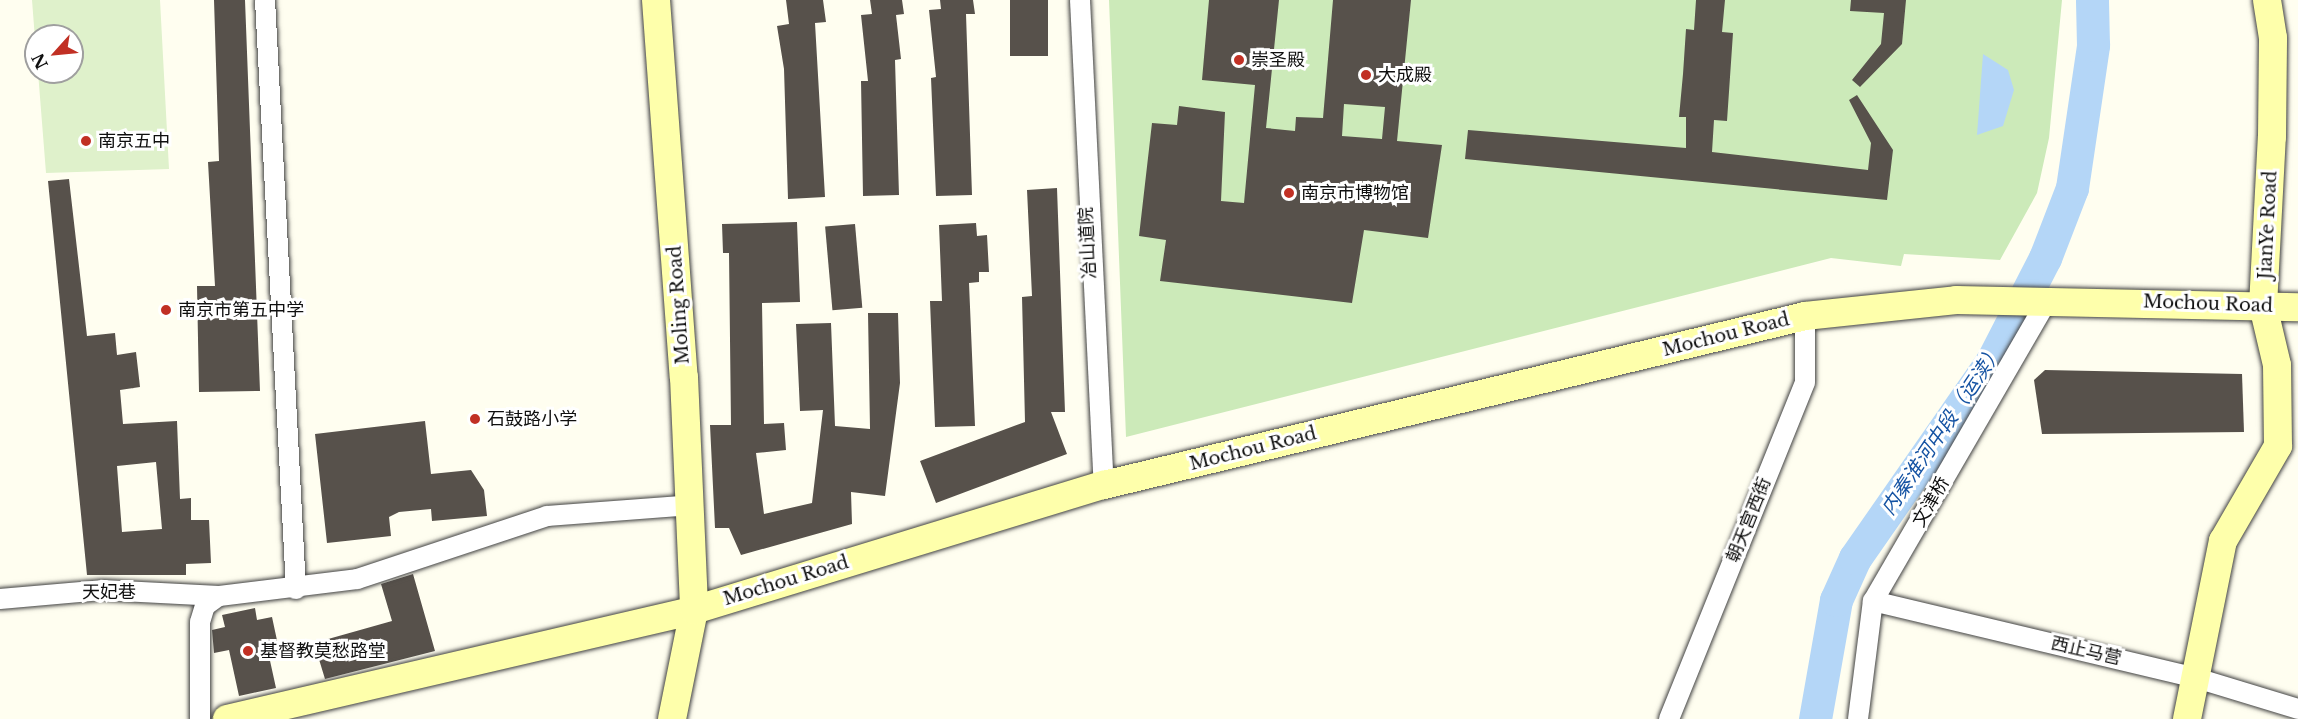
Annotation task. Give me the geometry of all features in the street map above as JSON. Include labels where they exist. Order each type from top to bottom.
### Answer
[{"type":"main road","name":"Moling Road","points":[[656,0],[692,505],[694,610],[672,719]]},
{"type":"main road","name":"JianYe Road","points":[[2187,719],[2193,677],[2223,541],[2278,446],[2277,365],[2264,306],[2272,126],[2273,38],[2267,0]]},
{"type":"main road","name":"Mochou Road","points":[[226,719],[694,610],[1104,485],[1805,316],[1956,300],[2048,299],[2298,307]]},
{"type":"street","points":[[265,0],[296,589]]},
{"type":"street","name":"冶山道院","points":[[1080,0],[1104,485]]},
{"type":"street","name":"文津桥","points":[[1858,719],[1873,601],[2048,299]]},
{"type":"street","name":"朝天宫西街","points":[[1668,719],[1804,382],[1805,316]]},
{"type":"street","name":"天妃巷","points":[[0,599],[102,590],[219,596],[296,589],[357,579],[547,516],[692,505]]},
{"type":"street","points":[[200,719],[200,622],[205,606],[219,596]]},
{"type":"street","name":"西止马营","points":[[1873,601],[2193,677],[2298,709]]},
{"type":"green space","points":[[32,0],[160,0],[169,169],[46,173],[39,84],[84,84],[84,24],[34,24]]},
{"type":"green space","points":[[1109,0],[2062,0],[2049,138],[2037,193],[2000,260],[1904,254],[1901,266],[1831,258],[1126,437]]},
{"type":"water","points":[[1983,54],[2008,70],[2014,90],[2003,126],[1977,135]]},
{"type":"building","points":[[214,0],[245,0],[260,391],[199,392],[197,286],[215,286],[208,162],[219,161]]},
{"type":"building","points":[[786,0],[823,0],[826,22],[815,23],[825,197],[788,199],[784,69],[777,26],[789,24]]},
{"type":"building","points":[[870,0],[902,0],[904,14],[896,15],[901,59],[895,60],[899,195],[863,196],[861,81],[868,81],[861,15],[872,14]]},
{"type":"building","points":[[940,0],[973,0],[975,14],[966,14],[972,195],[936,196],[931,78],[936,77],[929,10],[941,9]]},
{"type":"building","points":[[1010,0],[1048,0],[1048,56],[1010,56]]},
{"type":"building","name":"南京市博物馆","points":[[1209,0],[1279,0],[1266,128],[1295,131],[1296,117],[1323,118],[1333,0],[1411,0],[1397,141],[1442,145],[1428,238],[1364,230],[1352,303],[1160,281],[1166,240],[1139,236],[1152,123],[1177,125],[1179,106],[1225,112],[1221,201],[1244,203],[1255,85],[1202,80]],"holes":[[[1344,104],[1385,107],[1382,139],[1342,136]]]},
{"type":"building","points":[[1696,0],[1725,0],[1722,32],[1733,33],[1727,121],[1714,120],[1712,152],[1868,170],[1871,143],[1849,100],[1857,95],[1893,150],[1887,200],[1465,159],[1468,130],[1686,148],[1686,117],[1679,117],[1686,29],[1694,30]]},
{"type":"building","points":[[1851,0],[1906,0],[1902,44],[1860,87],[1852,80],[1881,44],[1884,13],[1850,11]]},
{"type":"building","points":[[69,179],[87,336],[115,333],[117,355],[136,352],[140,387],[120,390],[123,424],[177,421],[180,499],[191,498],[191,520],[209,520],[211,563],[186,564],[186,575],[87,575],[48,181]],"holes":[[[156,462],[162,529],[122,532],[117,466]]]},
{"type":"building","points":[[1057,188],[1065,412],[1051,412],[1067,454],[936,503],[920,461],[1025,422],[1022,297],[1032,296],[1027,190]]},
{"type":"building","points":[[797,222],[800,302],[762,303],[764,424],[784,423],[786,450],[756,453],[764,514],[812,503],[823,410],[800,411],[796,324],[831,323],[835,426],[870,429],[868,313],[898,313],[900,383],[885,496],[851,492],[852,524],[741,555],[729,528],[715,528],[710,425],[731,425],[729,253],[723,253],[722,224]]},
{"type":"building","points":[[976,223],[977,236],[987,235],[989,272],[979,272],[979,282],[969,283],[975,426],[935,427],[930,301],[942,301],[939,225]]},
{"type":"building","points":[[855,224],[862,308],[832,310],[825,227]]},
{"type":"building","points":[[2045,370],[2242,374],[2244,432],[2042,434],[2034,380]]},
{"type":"building","name":"石鼓路小学","points":[[425,421],[431,474],[471,470],[484,490],[487,516],[432,521],[431,509],[399,512],[389,517],[391,536],[327,543],[315,434]]},
{"type":"building","points":[[413,574],[435,651],[325,679],[314,643],[392,621],[381,584]]},
{"type":"building","name":"基督教莫愁路堂","points":[[255,608],[257,620],[272,617],[278,645],[267,647],[276,688],[239,696],[229,650],[214,653],[212,630],[225,627],[222,615]]},
{"type":"waterway","name":"内秦淮河中段（运渎）","points":[[1815,719],[1836,600],[1855,558],[1992,361],[2045,258],[2072,188],[2093,45],[2092,0]]},
{"type":"place","name":"崇圣殿","points":[[1239,60]]},
{"type":"place","name":"大成殿","points":[[1366,75]]},
{"type":"place","name":"南京五中","points":[[86,141]]},
{"type":"place","name":"南京市博物馆","points":[[1289,193]]},
{"type":"place","name":"南京市第五中学","points":[[166,310]]},
{"type":"place","name":"石鼓路小学","points":[[475,419]]},
{"type":"place","name":"基督教莫愁路堂","points":[[248,651]]}]
